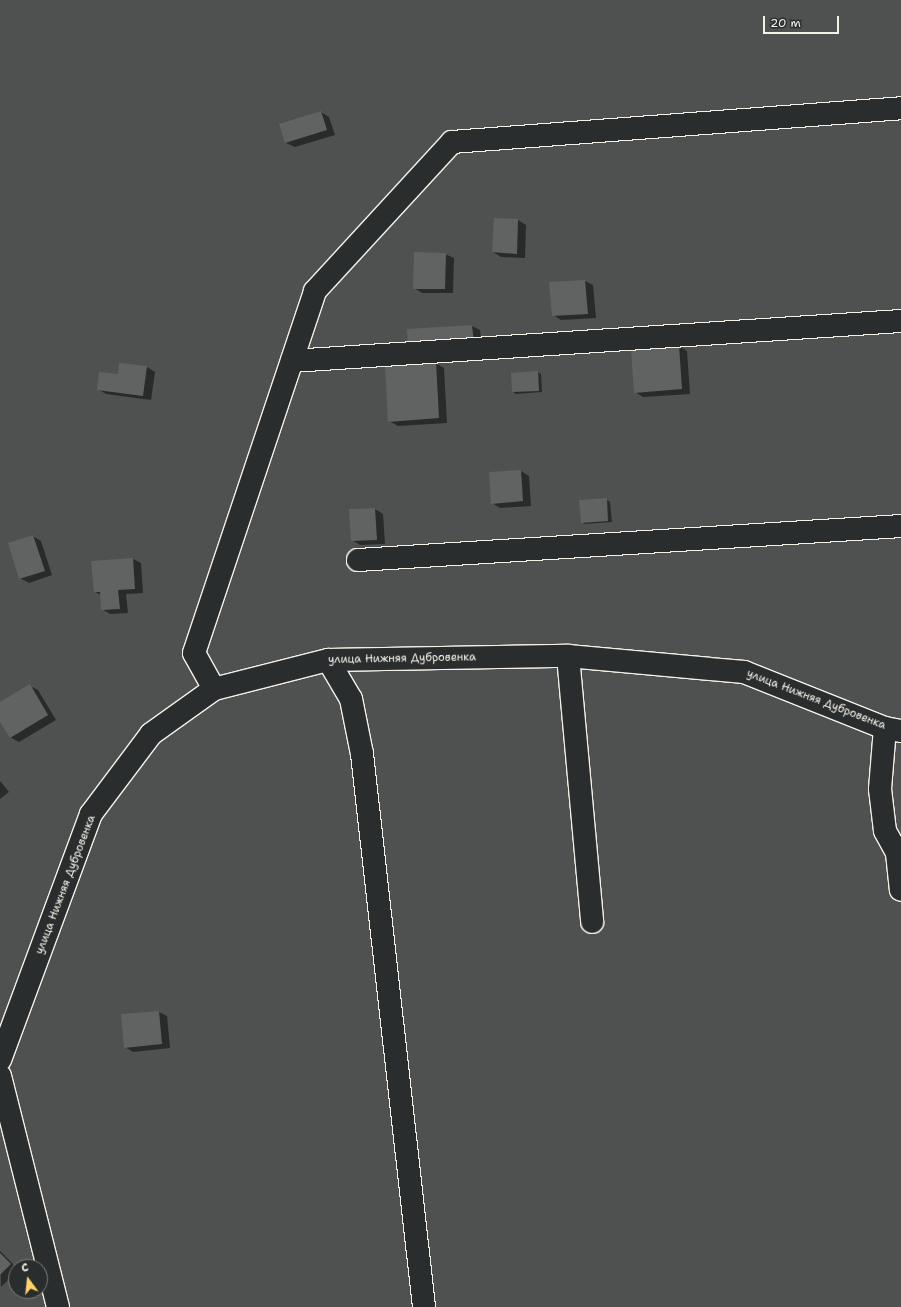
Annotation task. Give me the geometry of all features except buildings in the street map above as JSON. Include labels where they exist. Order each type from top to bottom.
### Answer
[{"type":"lane","points":[[214,689],[194,653],[315,291],[452,142],[901,108]]},
{"type":"lane","points":[[292,361],[901,321]]},
{"type":"lane","points":[[358,560],[901,526]]},
{"type":"lane","points":[[568,656],[592,922]]},
{"type":"lane","name":"улица Нижняя Дубровенка","points":[[2,1049],[91,814],[151,734],[214,689],[328,660],[568,656],[744,672],[893,730]]},
{"type":"lane","points":[[328,660],[351,698],[362,754],[424,1307]]},
{"type":"lane","points":[[893,730],[880,789],[885,831],[898,853],[901,890]]},
{"type":"lane","points":[[0,1076],[58,1307]]},
{"type":"shaded area","points":[[0,0],[901,0],[901,1307],[0,1307]]}]
